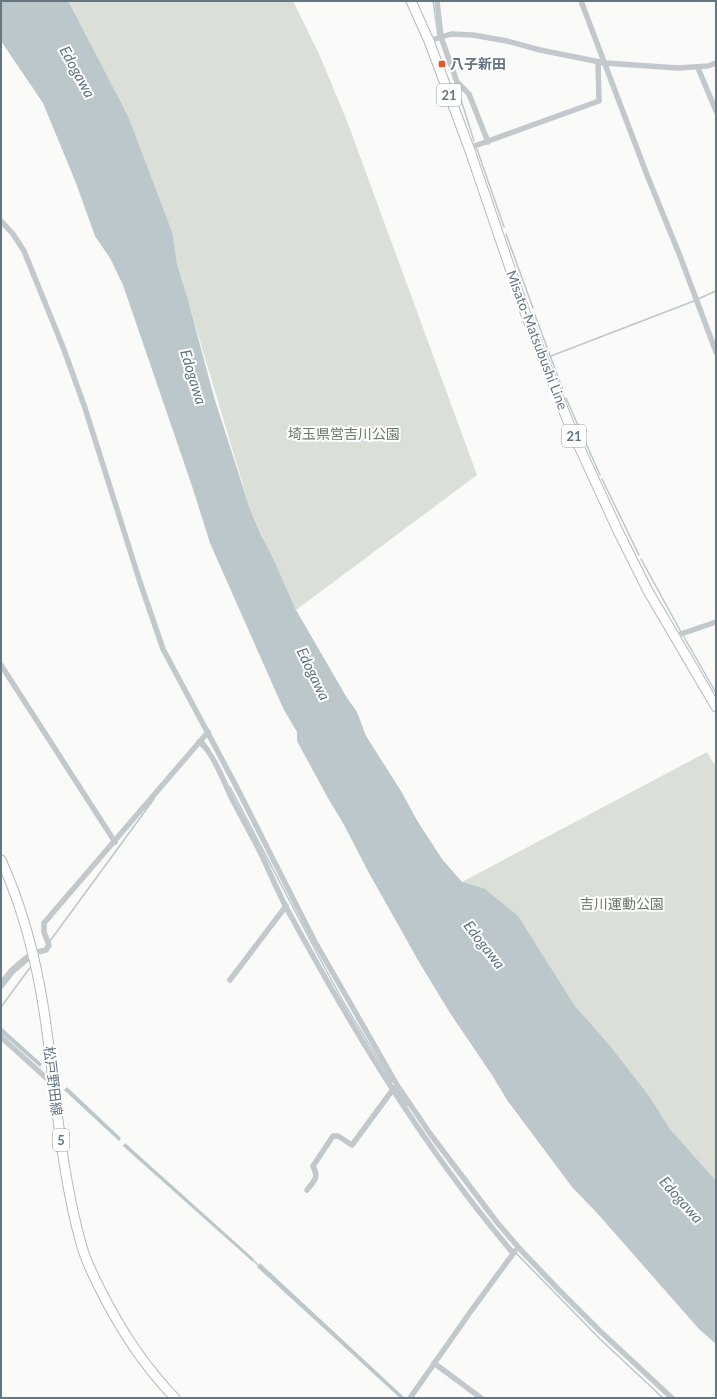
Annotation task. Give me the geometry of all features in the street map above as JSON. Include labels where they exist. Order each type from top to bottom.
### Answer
[{"type":"main road","name":"Misato-Matsubushi Line","points":[[411,1],[429,41],[469,148],[526,315],[561,404],[618,531],[648,591],[716,707]]},
{"type":"main road","name":"松戸野田線","points":[[1,860],[20,906],[33,953],[44,1010],[63,1161],[72,1206],[83,1248],[94,1276],[124,1333],[147,1366],[175,1398]]},
{"type":"street","points":[[437,1],[441,37],[457,82],[469,94],[488,142]]},
{"type":"street","points":[[581,1],[716,352]]},
{"type":"street","points":[[429,41],[451,34],[487,38],[507,41],[540,50],[605,64],[698,68],[716,63]]},
{"type":"street","points":[[469,148],[599,101],[598,62]]},
{"type":"street","points":[[698,68],[716,111]]},
{"type":"street","points":[[1,221],[20,244],[33,271],[85,408],[158,634],[173,668],[208,732],[315,942],[397,1085],[431,1135],[496,1221],[518,1248],[601,1332],[672,1398]]},
{"type":"street","points":[[676,637],[716,622]]},
{"type":"street","points":[[1,665],[115,842]]},
{"type":"street","points":[[1,985],[12,971],[33,953],[46,950],[50,945],[44,932],[44,923],[189,756],[208,732]]},
{"type":"street","points":[[199,742],[204,745],[215,764],[286,906],[358,1035],[392,1090],[451,1174],[490,1226],[513,1253]]},
{"type":"street","points":[[230,980],[286,906]]},
{"type":"street","points":[[1,1037],[54,1085]]},
{"type":"street","points":[[307,1190],[317,1176],[313,1166],[333,1136],[338,1136],[352,1145],[397,1085]]},
{"type":"street","points":[[410,1398],[518,1248]]},
{"type":"street","points":[[434,1364],[481,1398]]},
{"type":"green space","name":"埼玉県営吉川公園","points":[[67,1],[293,1],[319,54],[347,121],[477,475],[296,610],[251,512],[177,264],[128,116]]},
{"type":"green space","name":"吉川運動公園","points":[[707,752],[716,767],[716,1183],[669,1128],[575,1006],[535,943],[462,882]]},
{"type":"water","name":"Edogawa","points":[[1,1],[68,1],[128,116],[172,232],[177,264],[214,397],[251,512],[296,610],[347,698],[357,712],[366,736],[401,791],[418,822],[442,859],[462,882],[485,889],[518,916],[575,1006],[610,1046],[649,1096],[669,1128],[716,1181],[716,1344],[699,1329],[597,1213],[572,1187],[507,1100],[450,1013],[419,962],[297,741],[297,732],[283,708],[210,543],[123,285],[110,258],[95,236],[76,183],[43,103],[1,41]]},
{"type":"water","points":[[1,1027],[42,1064],[40,1067],[1,1033]]},
{"type":"water","points":[[67,1087],[121,1138],[119,1141],[64,1090]]},
{"type":"water","points":[[125,1143],[254,1259],[253,1262],[123,1146]]},
{"type":"water","points":[[260,1263],[405,1398],[400,1398],[257,1267]]},
{"type":"waterway","points":[[433,1],[438,35]]},
{"type":"waterway","points":[[456,84],[474,141]]},
{"type":"waterway","points":[[477,149],[504,227]]},
{"type":"waterway","points":[[506,234],[533,308]]},
{"type":"waterway","points":[[698,299],[716,291]]},
{"type":"waterway","points":[[551,356],[694,301]]},
{"type":"waterway","points":[[535,315],[564,393]]},
{"type":"waterway","points":[[566,398],[600,475]]},
{"type":"waterway","points":[[602,479],[639,555]]},
{"type":"waterway","points":[[641,559],[681,632]]},
{"type":"waterway","points":[[684,637],[716,693]]},
{"type":"waterway","points":[[203,741],[210,750]]},
{"type":"waterway","points":[[230,787],[344,1003],[392,1082]]},
{"type":"waterway","points":[[50,941],[154,799]]},
{"type":"waterway","points":[[1,1007],[32,965]]},
{"type":"waterway","points":[[397,1090],[407,1106]]},
{"type":"waterway","points":[[516,1253],[600,1339],[663,1398]]},
{"type":"waterway","points":[[253,1260],[259,1266]]},
{"type":"place","name":"八子新田","points":[[442,64]]}]
